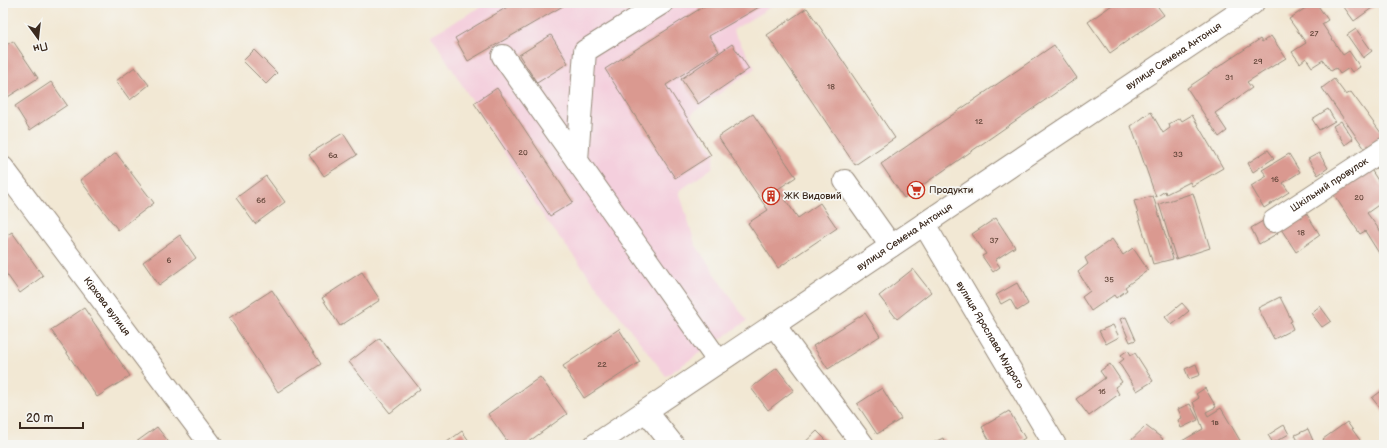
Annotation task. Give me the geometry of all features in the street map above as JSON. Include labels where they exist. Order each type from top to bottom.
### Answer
[{"type":"street","points":[[577,160],[585,51],[662,3]]},
{"type":"street","name":"вулиця Семена Антонця","points":[[595,445],[1253,3]]},
{"type":"street","points":[[503,56],[719,362]]},
{"type":"street","name":"Шкільний провулок","points":[[1274,221],[1384,148]]},
{"type":"street","name":"Кірхова вулиця","points":[[3,168],[211,445]]},
{"type":"street","points":[[845,181],[890,246]]},
{"type":"street","name":"вулиця Ярослава Мудрого","points":[[924,224],[1055,445]]},
{"type":"street","points":[[774,324],[863,445]]},
{"type":"street","points":[[646,411],[673,445]]},
{"type":"shaded area","points":[[488,3],[777,3],[733,30],[755,68],[691,114],[715,153],[712,168],[679,191],[695,244],[747,321],[666,376],[546,220],[431,35]]},
{"type":"building","points":[[514,3],[568,3],[468,61],[455,38]]},
{"type":"building","points":[[709,3],[766,3],[709,36],[719,51],[666,85],[711,155],[675,178],[605,69]]},
{"type":"building","points":[[1115,3],[1155,3],[1164,15],[1110,53],[1088,22]]},
{"type":"building","points":[[1313,3],[1316,3],[1328,20],[1322,24],[1343,55],[1349,51],[1360,67],[1352,72],[1349,68],[1340,74],[1336,68],[1331,71],[1323,60],[1312,67],[1306,58],[1300,63],[1292,52],[1306,43],[1289,19]]},
{"type":"building","points":[[1341,3],[1379,3],[1354,21]]},
{"type":"building","points":[[807,8],[895,138],[855,165],[767,35]]},
{"type":"building","points":[[1356,29],[1372,51],[1363,58],[1347,35]]},
{"type":"building","points":[[551,35],[568,63],[537,83],[519,55]]},
{"type":"building","points":[[1271,36],[1286,58],[1247,82],[1252,88],[1215,113],[1227,131],[1219,137],[1187,88],[1260,39],[1262,42]]},
{"type":"building","points":[[13,41],[38,78],[3,100],[3,47]]},
{"type":"building","points":[[732,44],[749,69],[698,104],[681,79]]},
{"type":"building","points":[[1054,45],[1077,78],[904,198],[881,164]]},
{"type":"building","points":[[254,50],[277,73],[266,84],[243,61]]},
{"type":"building","points":[[135,67],[149,85],[130,100],[116,81]]},
{"type":"building","points":[[1334,79],[1346,95],[1351,92],[1384,137],[1365,149],[1322,88]]},
{"type":"building","points":[[51,82],[67,105],[30,130],[15,106]]},
{"type":"building","points":[[497,88],[573,202],[550,216],[474,103]]},
{"type":"building","points":[[1328,109],[1335,121],[1319,130],[1312,119]]},
{"type":"building","points":[[1151,112],[1163,133],[1170,128],[1169,124],[1180,118],[1182,121],[1192,115],[1223,168],[1192,186],[1190,182],[1166,194],[1165,191],[1156,197],[1131,126]]},
{"type":"building","name":"ЖК Видовий","points":[[753,114],[796,177],[778,189],[798,218],[820,203],[837,228],[778,268],[748,223],[768,210],[718,137]]},
{"type":"building","points":[[1341,121],[1353,139],[1345,145],[1333,126]]},
{"type":"building","points":[[343,133],[357,155],[324,176],[309,154]]},
{"type":"building","points":[[1268,150],[1274,158],[1253,172],[1248,163]]},
{"type":"building","points":[[116,153],[154,203],[118,230],[80,180]]},
{"type":"building","points":[[1319,153],[1328,168],[1318,175],[1308,159]]},
{"type":"building","points":[[1289,154],[1300,172],[1283,183],[1289,192],[1264,208],[1251,186],[1267,176],[1262,170]]},
{"type":"building","points":[[1370,168],[1384,190],[1384,201],[1367,213],[1384,236],[1384,261],[1365,231],[1360,234],[1332,192]]},
{"type":"building","points":[[266,176],[285,202],[255,224],[236,198]]},
{"type":"building","points":[[1193,193],[1210,248],[1176,259],[1159,204]]},
{"type":"building","points":[[1153,196],[1173,259],[1153,264],[1134,201]]},
{"type":"building","points":[[1306,213],[1320,235],[1296,252],[1281,229]]},
{"type":"building","points":[[996,218],[1015,247],[995,260],[1000,267],[993,272],[982,256],[986,254],[972,234]]},
{"type":"building","points":[[1268,218],[1278,233],[1259,244],[1251,228]]},
{"type":"building","points":[[12,232],[43,276],[20,293],[3,269],[3,238]]},
{"type":"building","points":[[180,235],[196,258],[159,285],[143,262]]},
{"type":"building","points":[[1112,239],[1123,255],[1133,248],[1148,270],[1125,287],[1127,290],[1116,298],[1114,295],[1091,311],[1082,297],[1090,291],[1078,272],[1088,264],[1085,258]]},
{"type":"building","points":[[913,269],[931,292],[897,319],[879,296]]},
{"type":"building","points":[[362,272],[380,300],[340,326],[322,298]]},
{"type":"building","points":[[1017,283],[1028,304],[1017,311],[1010,299],[1001,304],[996,295]]},
{"type":"building","points":[[272,290],[321,364],[278,392],[229,318]]},
{"type":"building","points":[[1280,297],[1292,321],[1290,322],[1293,329],[1274,339],[1258,308]]},
{"type":"building","points":[[1182,303],[1189,311],[1172,325],[1165,317]]},
{"type":"building","points":[[1320,306],[1331,321],[1322,327],[1311,313]]},
{"type":"building","points":[[84,308],[130,376],[97,397],[51,330]]},
{"type":"building","points":[[865,313],[880,336],[828,369],[813,346]]},
{"type":"building","points":[[1126,317],[1136,340],[1130,342],[1120,319]]},
{"type":"building","points":[[1113,325],[1119,337],[1106,344],[1099,331]]},
{"type":"building","points":[[619,329],[640,362],[584,398],[563,366]]},
{"type":"building","points":[[380,338],[420,389],[390,413],[349,362]]},
{"type":"building","points":[[1128,350],[1131,355],[1135,353],[1153,381],[1137,391],[1119,363],[1124,359],[1121,355]]},
{"type":"building","points":[[1110,364],[1122,382],[1115,387],[1119,394],[1089,416],[1076,399],[1105,378],[1100,371]]},
{"type":"building","points":[[1196,364],[1200,375],[1189,379],[1185,369]]},
{"type":"building","points":[[777,368],[794,390],[768,410],[751,388]]},
{"type":"building","points":[[540,377],[567,414],[524,445],[510,445],[488,414]]},
{"type":"building","points":[[882,388],[901,419],[877,434],[857,404]]},
{"type":"building","points":[[1205,388],[1216,407],[1206,412],[1208,416],[1221,408],[1242,444],[1184,445],[1182,441],[1203,429],[1193,402],[1199,398],[1196,394]]},
{"type":"building","points":[[1384,389],[1384,413],[1372,398]]},
{"type":"building","points":[[1190,404],[1198,420],[1181,428],[1178,420],[1182,418],[1178,409]]},
{"type":"building","points":[[1009,411],[1025,438],[1014,445],[992,445],[982,427]]},
{"type":"building","points":[[1347,422],[1362,443],[1358,445],[1327,445],[1323,439]]},
{"type":"building","points":[[1284,425],[1289,434],[1273,443],[1268,435]]},
{"type":"building","points":[[1146,426],[1163,439],[1158,445],[1126,445]]},
{"type":"building","points":[[157,427],[171,445],[132,445]]},
{"type":"building","points":[[1308,429],[1314,443],[1312,443],[1313,445],[1300,445],[1295,435]]},
{"type":"building","points":[[462,431],[472,445],[443,445]]},
{"type":"building","points":[[817,431],[831,445],[802,445]]},
{"type":"building","points":[[943,438],[946,445],[929,445]]},
{"type":"place","name":"Продукти","points":[[916,190]]},
{"type":"place","name":"ЖК Видовий","points":[[771,196]]}]
